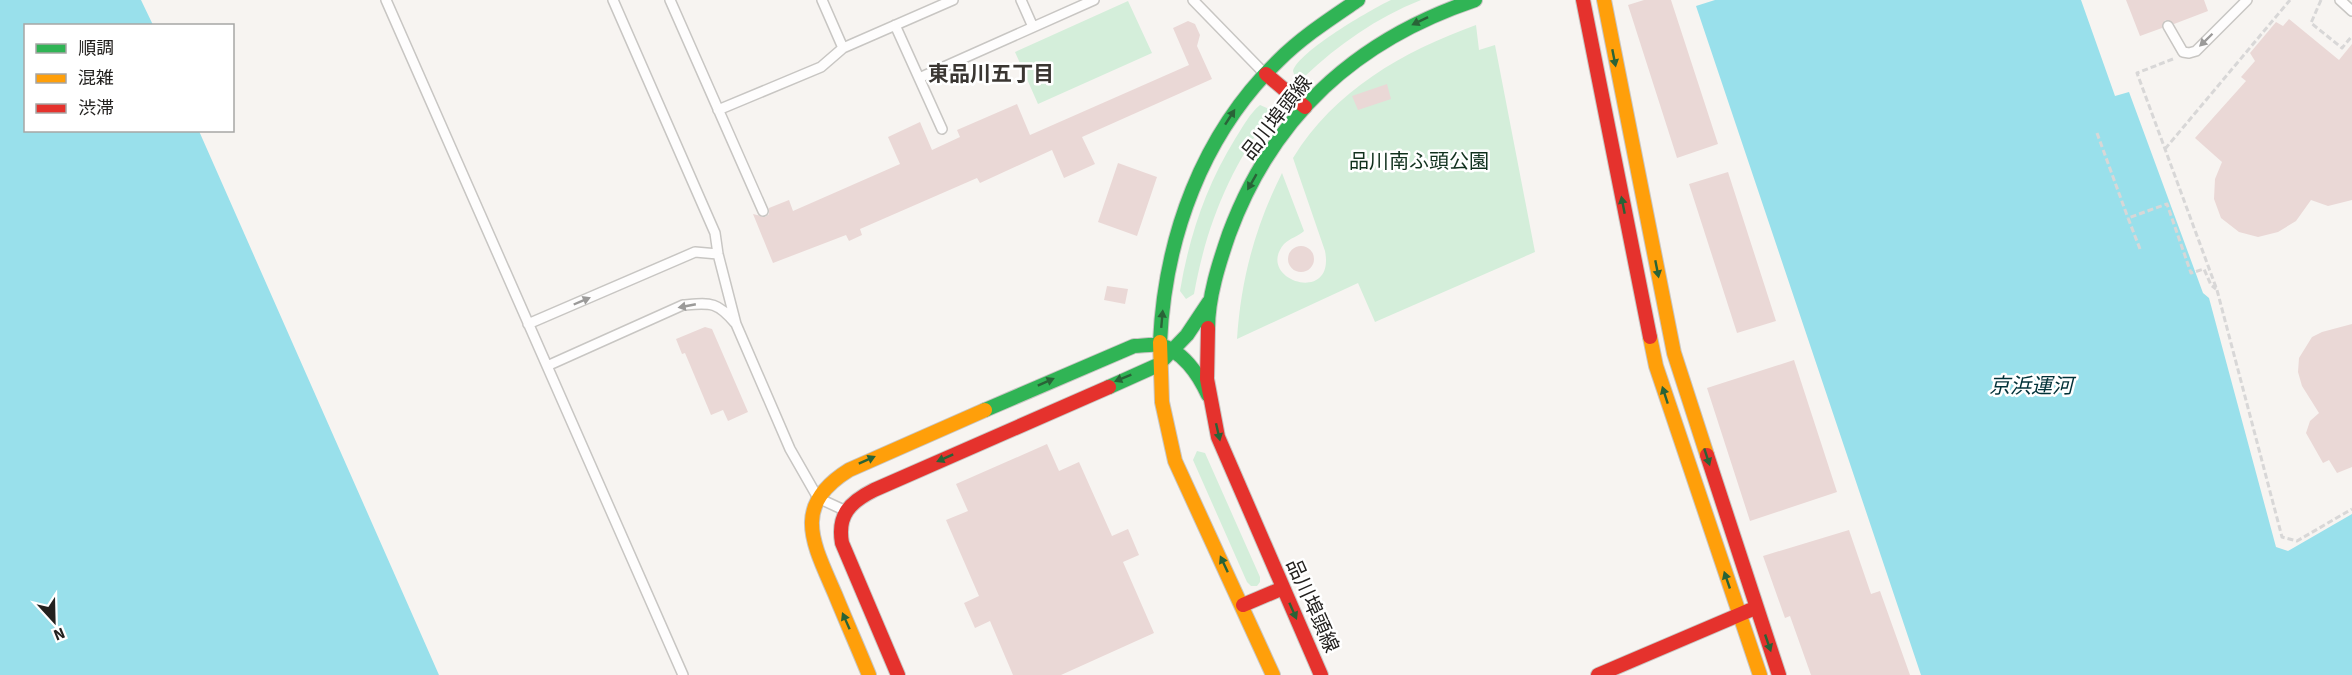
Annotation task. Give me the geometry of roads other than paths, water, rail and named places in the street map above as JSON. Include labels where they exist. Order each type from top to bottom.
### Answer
[{"type":"street","name":"品川埠頭線","points":[[1273,675],[1243,605],[1172,454],[1160,397],[1158,365],[1166,348],[1171,249],[1182,212],[1213,142],[1236,107],[1302,39],[1358,0]]},
{"type":"street","name":"品川埠頭線","points":[[1321,675],[1218,438],[1208,356],[1211,300],[1221,255],[1244,195],[1267,156],[1305,107],[1332,80],[1395,33],[1437,13],[1475,0]]},
{"type":"street","points":[[1583,0],[1656,366],[1760,675]]},
{"type":"street","points":[[1604,0],[1674,353],[1779,675]]},
{"type":"street","points":[[1266,74],[1305,107]]},
{"type":"street","points":[[869,675],[812,540],[811,524],[823,488],[837,476],[862,463],[1113,352],[1134,346],[1166,348],[1187,335],[1211,300]]},
{"type":"street","points":[[1166,348],[1193,370],[1205,387],[1213,408]]},
{"type":"street","points":[[898,675],[842,543],[839,521],[844,510],[874,490],[1158,365]]},
{"type":"street","points":[[1243,605],[1283,588]]},
{"type":"street","points":[[1598,675],[1756,608]]},
{"type":"lane","points":[[386,0],[683,675]]},
{"type":"lane","points":[[613,0],[715,233],[736,324],[790,449],[818,498],[844,510]]},
{"type":"lane","points":[[670,0],[763,211]]},
{"type":"lane","points":[[822,0],[843,48]]},
{"type":"lane","points":[[718,110],[821,67],[843,48],[953,0]]},
{"type":"lane","points":[[1021,0],[1033,27]]},
{"type":"lane","points":[[919,78],[1094,0]]},
{"type":"lane","points":[[1193,0],[1266,74]]},
{"type":"lane","points":[[2168,26],[2183,52],[2196,51],[2247,0]]},
{"type":"lane","points":[[2340,0],[2352,11]]},
{"type":"lane","points":[[896,25],[942,129]]},
{"type":"lane","points":[[528,324],[695,252],[718,254]]},
{"type":"lane","points":[[547,366],[683,305],[706,303],[721,306],[736,324]]},
{"type":"water","points":[[0,0],[141,0],[153,24],[24,24],[24,132],[199,132],[439,675],[0,675]]},
{"type":"water","name":"京浜運河","points":[[1715,0],[2081,0],[2115,96],[2129,92],[2203,293],[2209,298],[2276,547],[2288,551],[2352,514],[2352,675],[1921,675],[1696,6]]},
{"type":"district","name":"東品川五丁目","points":[[991,74]]},
{"type":"park label","name":"品川南ふ頭公園","points":[[1419,162]]}]
